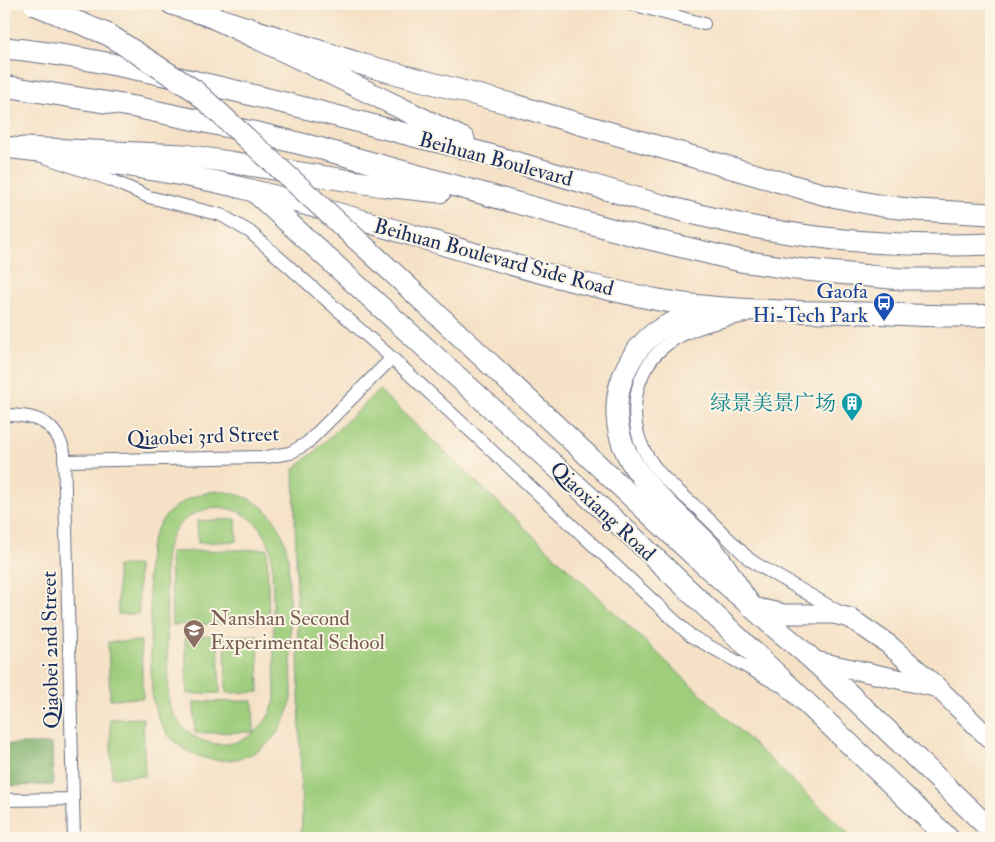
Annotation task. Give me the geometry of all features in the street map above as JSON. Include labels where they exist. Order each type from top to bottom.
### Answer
[{"type":"main road","points":[[34,4],[58,12],[109,35],[194,90],[390,270],[698,559],[815,661],[991,830]]},
{"type":"main road","points":[[172,4],[364,65],[511,104],[822,194],[908,209],[991,214]]},
{"type":"main road","points":[[205,14],[309,62],[505,159]]},
{"type":"main road","name":"Beihuan Boulevard","points":[[4,48],[82,60],[205,84],[332,114],[505,159],[592,186],[694,214],[764,229],[854,241],[951,246],[991,244]]},
{"type":"main road","name":"Beihuan Boulevard","points":[[4,86],[135,107],[257,133],[322,149],[629,234],[741,261],[901,280],[991,279]]},
{"type":"main road","points":[[13,148],[193,156],[384,186],[510,202]]},
{"type":"main road","name":"Beihuan Boulevard Side Road","points":[[13,148],[204,179],[252,190],[492,258],[659,300],[770,312],[991,315]]},
{"type":"main road","name":"Qiaoxiang Road","points":[[252,190],[632,537],[948,838]]},
{"type":"main road","points":[[770,312],[702,315],[685,318],[654,333],[641,346],[630,360],[622,378],[617,398],[617,418],[620,435],[634,468],[658,497],[712,550],[752,607],[784,614],[834,614],[850,618],[888,644],[937,687],[991,740]]},
{"type":"main road","points":[[815,661],[937,687]]},
{"type":"main road","points":[[927,819],[939,838]]},
{"type":"street","points":[[632,4],[704,24]]},
{"type":"street","points":[[13,148],[111,180],[149,197],[221,215],[250,232],[392,358],[691,636],[796,694]]},
{"type":"street","points":[[770,312],[712,323],[694,329],[662,348],[650,360],[642,375],[637,391],[635,419],[637,432],[642,447],[660,474],[749,559],[850,618]]},
{"type":"street","name":"Qiaobei 3rd Street","points":[[65,460],[266,457],[290,453],[307,443],[392,358]]},
{"type":"street","points":[[4,415],[34,417],[46,424],[60,440],[65,460]]},
{"type":"street","name":"Qiaobei 2nd Street","points":[[65,460],[74,838]]},
{"type":"street","points":[[4,800],[73,799]]},
{"type":"green space","points":[[379,390],[853,838],[298,838],[302,825],[294,469]]},
{"type":"green space","points":[[217,491],[232,493],[245,497],[266,510],[281,531],[288,558],[292,690],[285,720],[269,742],[248,755],[224,760],[200,757],[178,745],[161,724],[152,694],[148,571],[153,537],[158,526],[173,509],[193,497]],"holes":[[[217,507],[247,516],[255,522],[266,538],[270,548],[272,559],[275,700],[267,719],[254,733],[239,741],[223,744],[207,742],[191,735],[178,722],[169,703],[165,562],[169,541],[180,524],[187,518],[206,509]]]},
{"type":"green space","points":[[236,519],[237,541],[198,543],[197,521]]},
{"type":"green space","points":[[267,549],[269,622],[172,625],[170,552]]},
{"type":"green space","points":[[138,565],[139,614],[118,614],[117,566]]},
{"type":"green space","points":[[218,635],[220,693],[187,694],[185,636]]},
{"type":"green space","points":[[258,635],[259,692],[226,693],[225,636]]},
{"type":"green space","points":[[141,641],[143,698],[110,699],[108,642]]},
{"type":"green space","points":[[253,701],[254,732],[195,733],[194,702]]},
{"type":"green space","points":[[143,718],[145,776],[112,777],[110,719]]},
{"type":"green space","points":[[4,744],[52,744],[53,785],[4,786]]},
{"type":"place","name":"Gaofa Hi-Tech Park","points":[[884,322]]},
{"type":"place","name":"绿景美景广场","points":[[852,422]]},
{"type":"place","name":"Nanshan Second Experimental School","points":[[194,649]]}]
